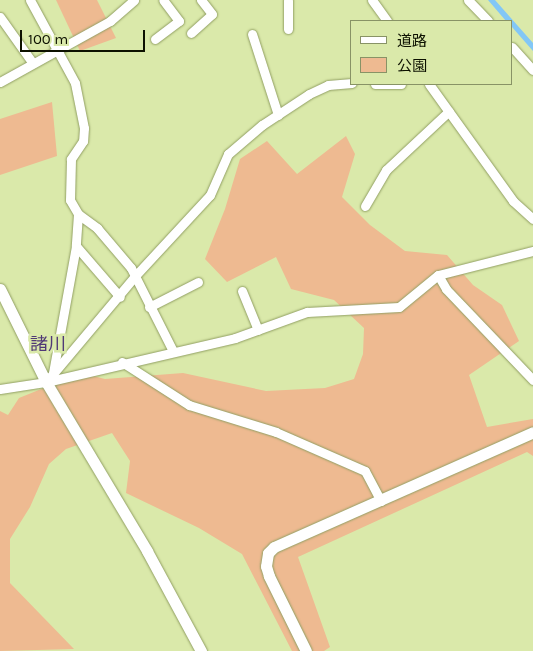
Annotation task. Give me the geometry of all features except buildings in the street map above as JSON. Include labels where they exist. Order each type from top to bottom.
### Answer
[{"type":"street","points":[[30,0],[75,84],[84,128],[83,141],[71,159],[70,200],[78,214],[97,228],[135,276],[149,308],[173,351]]},
{"type":"street","points":[[0,82],[32,62],[110,21],[134,0]]},
{"type":"street","points":[[155,39],[180,21],[162,0]]},
{"type":"street","points":[[191,33],[212,14],[201,0]]},
{"type":"street","points":[[288,0],[288,29]]},
{"type":"street","points":[[372,0],[386,20]]},
{"type":"street","points":[[468,0],[487,20]]},
{"type":"street","points":[[0,17],[32,62]]},
{"type":"street","points":[[252,34],[278,115]]},
{"type":"street","points":[[513,48],[533,70]]},
{"type":"street","points":[[49,379],[120,297],[135,276],[210,195],[228,154],[278,115],[328,85],[350,83]]},
{"type":"street","points":[[430,85],[513,201],[533,219]]},
{"type":"street","points":[[365,206],[386,170],[449,111]]},
{"type":"street","points":[[49,379],[76,246],[78,214]]},
{"type":"street","points":[[76,246],[120,297]]},
{"type":"street","points":[[0,389],[173,351],[258,330],[308,312],[399,308],[438,275],[533,251]]},
{"type":"street","points":[[438,275],[446,289],[533,380]]},
{"type":"street","points":[[149,308],[198,282]]},
{"type":"street","points":[[0,289],[201,651]]},
{"type":"street","points":[[242,291],[258,330]]},
{"type":"street","points":[[122,362],[189,405],[212,414],[276,432],[365,471],[381,501]]},
{"type":"street","points":[[306,651],[268,576],[266,566],[268,553],[274,547],[533,432]]},
{"type":"green space","points":[[56,0],[97,0],[116,38],[80,51]]},
{"type":"green space","points":[[52,102],[57,156],[0,175],[0,119]]},
{"type":"green space","points":[[346,136],[355,154],[342,197],[370,225],[405,251],[447,255],[473,285],[502,305],[519,341],[469,375],[487,427],[533,419],[533,456],[527,452],[298,557],[330,647],[324,651],[292,651],[242,554],[199,528],[126,493],[130,461],[112,433],[66,449],[49,464],[30,507],[10,539],[10,583],[74,649],[0,651],[0,411],[8,415],[19,398],[81,373],[105,379],[183,373],[266,391],[325,388],[354,379],[363,354],[364,328],[334,300],[291,289],[276,257],[227,282],[205,259],[225,209],[240,159],[267,141],[297,174]]},
{"type":"water","points":[[488,0],[495,0],[513,20],[505,20]]},
{"type":"water","points":[[513,20],[533,43],[533,51],[513,28]]},
{"type":"district","name":"諸川","points":[[48,344]]}]
